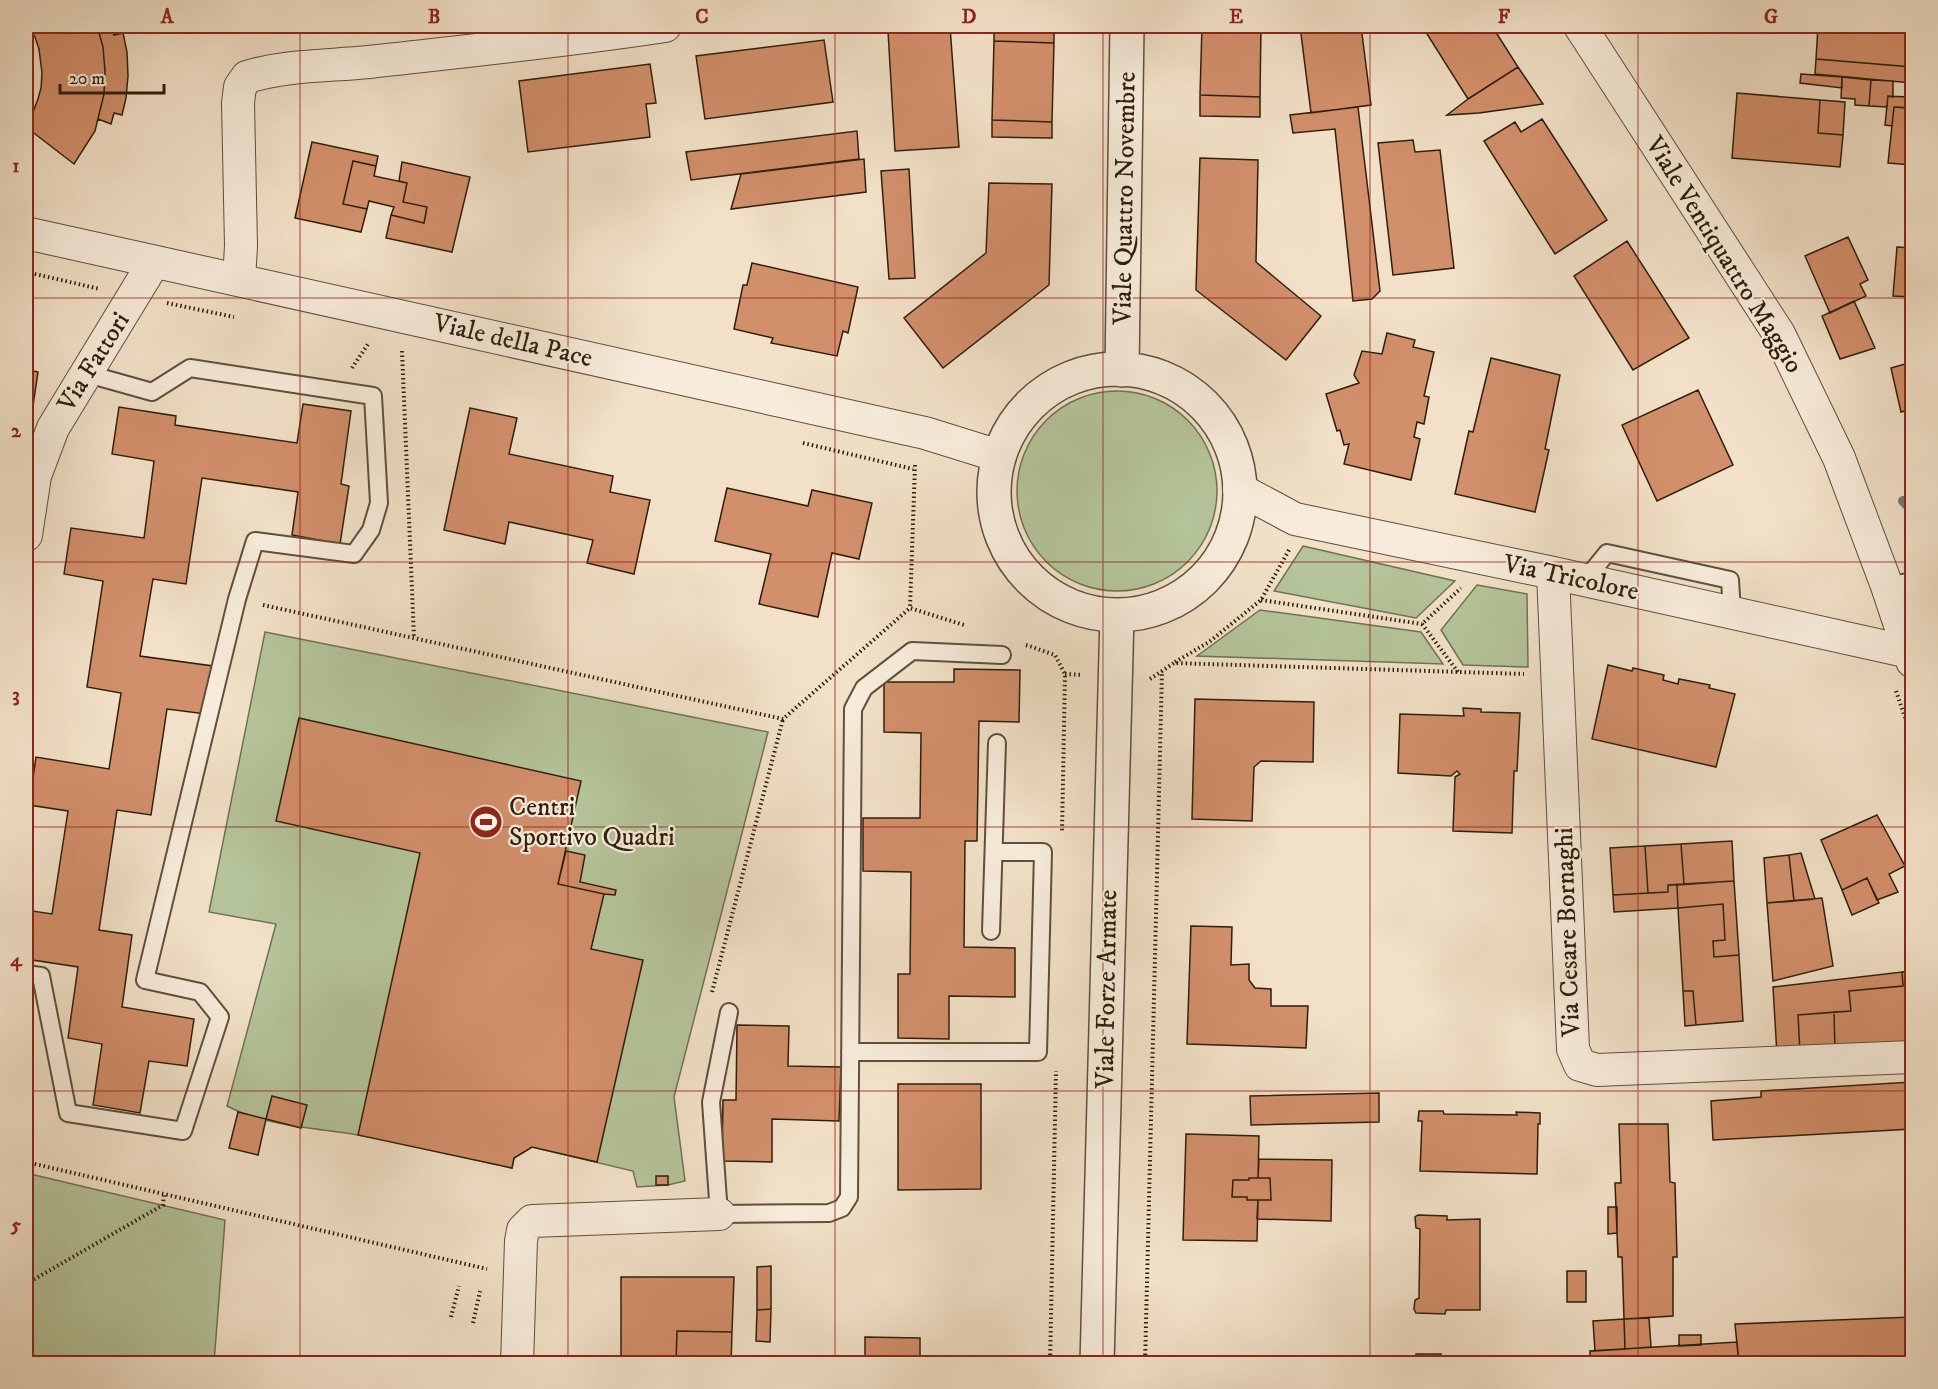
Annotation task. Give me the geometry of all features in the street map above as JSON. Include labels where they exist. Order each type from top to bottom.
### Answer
[{"type":"street","points":[[239,280],[241,246],[238,103],[240,87],[247,77],[271,71],[355,64],[665,26]]},
{"type":"street","name":"Viale Quattro Novembre","points":[[1122,370],[1127,26]]},
{"type":"street","name":"Viale Ventiquattro Maggio","points":[[1580,26],[1779,334],[1900,584],[1911,657]]},
{"type":"street","name":"Viale della Pace","points":[[26,233],[925,433],[999,456]]},
{"type":"street","name":"Via Fattori","points":[[26,535],[35,476],[53,428],[88,374],[154,262]]},
{"type":"street","points":[[1106,370],[1122,370],[1138,372],[1169,382],[1190,394],[1208,410],[1220,426],[1233,452],[1239,489],[1238,515],[1234,530],[1221,557],[1206,577],[1178,599],[1160,607],[1141,613],[1118,615],[1092,612],[1063,603],[1046,594],[1033,583],[1007,549],[996,517],[993,494],[999,456],[1012,427],[1033,402],[1074,377],[1106,370]]},
{"type":"street","name":"Via Tricolore","points":[[1239,489],[1295,519],[1732,612],[1911,657]]},
{"type":"street","name":"Via Cesare Bornaghi","points":[[1553,573],[1573,1049],[1580,1065],[1596,1070],[1912,1058]]},
{"type":"street","name":"Viale Forze Armate","points":[[1096,1364],[1114,678],[1118,615]]},
{"type":"street","points":[[517,1364],[523,1230],[532,1221],[719,1214]]},
{"type":"lane","points":[[26,974],[40,976],[68,1113],[183,1131],[220,1017],[200,992],[146,980],[237,599],[255,540],[354,555],[371,530],[379,503],[373,396],[190,368],[152,392],[88,374]]},
{"type":"lane","points":[[729,1012],[711,1102],[719,1214],[829,1213],[842,1208],[849,1197],[853,709],[864,688],[912,651],[1002,655]]},
{"type":"lane","points":[[991,931],[997,742]]},
{"type":"lane","points":[[850,1052],[1038,1052],[1043,852],[994,852]]},
{"type":"path","points":[[26,272],[104,290]]},
{"type":"path","points":[[402,351],[414,638]]},
{"type":"path","points":[[1114,678],[1150,679],[1209,642],[1261,600],[1292,546]]},
{"type":"path","points":[[1422,624],[1465,584]]},
{"type":"path","points":[[237,599],[783,719]]},
{"type":"path","points":[[1261,600],[1422,624],[1459,673]]},
{"type":"path","points":[[712,993],[783,719],[910,608]]},
{"type":"path","points":[[1174,663],[1557,675]]},
{"type":"path","points":[[1145,1364],[1162,671]]},
{"type":"path","points":[[26,1162],[520,1277]]},
{"type":"path","points":[[26,1284],[163,1205],[164,1194]]},
{"type":"path","points":[[451,1317],[459,1286]]},
{"type":"path","points":[[473,1323],[480,1291]]},
{"type":"green space","points":[[1107,391],[1127,391],[1155,398],[1181,413],[1195,427],[1210,453],[1217,481],[1217,501],[1210,529],[1195,555],[1181,569],[1146,587],[1127,591],[1107,591],[1079,584],[1053,569],[1039,555],[1021,520],[1017,501],[1017,481],[1024,453],[1039,427],[1053,413],[1088,395]]},
{"type":"green space","points":[[1303,546],[1455,581],[1416,618],[1274,591]]},
{"type":"green space","points":[[1477,585],[1527,594],[1528,667],[1463,665],[1441,630]]},
{"type":"green space","points":[[1260,610],[1421,632],[1443,664],[1197,656]]},
{"type":"green space","name":"Centri Sportivo Quadri","points":[[265,632],[768,732],[674,1097],[685,1181],[668,1185],[637,1187],[633,1171],[532,1147],[514,1158],[512,1168],[416,1146],[274,1122],[227,1106],[276,924],[209,912]]},
{"type":"green space","points":[[26,1173],[225,1220],[214,1363],[26,1363]]},
{"type":"building","points":[[28,26],[97,26],[103,47],[104,94],[95,131],[74,164],[26,127],[26,122],[38,99],[42,73],[39,49]]},
{"type":"building","points":[[97,26],[111,26],[114,35],[123,33],[127,52],[126,98],[122,115],[114,113],[111,124],[98,119],[104,94],[105,71],[103,47]]},
{"type":"building","points":[[994,26],[1054,26],[1054,43],[994,41]]},
{"type":"building","points":[[1202,26],[1261,26],[1260,97],[1200,95]]},
{"type":"building","points":[[1300,26],[1361,26],[1371,105],[1311,113]]},
{"type":"building","points":[[1422,26],[1492,26],[1518,67],[1468,99]]},
{"type":"building","points":[[1818,26],[1912,26],[1912,67],[1816,59]]},
{"type":"building","points":[[950,27],[959,147],[895,151],[888,31]]},
{"type":"building","points":[[824,40],[833,102],[705,119],[696,56]]},
{"type":"building","points":[[994,41],[1054,43],[1052,122],[992,120]]},
{"type":"building","points":[[1816,59],[1912,67],[1912,83],[1815,74]]},
{"type":"building","points":[[650,64],[656,103],[646,104],[650,137],[528,152],[519,81]]},
{"type":"building","points":[[1518,67],[1543,104],[1447,115],[1468,99]]},
{"type":"building","points":[[1801,74],[1842,77],[1842,88],[1800,83]]},
{"type":"building","points":[[1842,77],[1871,80],[1869,106],[1855,105],[1855,99],[1841,98]]},
{"type":"building","points":[[1871,80],[1893,81],[1893,97],[1888,96],[1887,107],[1869,106]]},
{"type":"building","points":[[1737,93],[1820,100],[1818,133],[1843,135],[1840,167],[1732,158]]},
{"type":"building","points":[[1200,95],[1260,97],[1260,117],[1200,116]]},
{"type":"building","points":[[1888,96],[1908,97],[1907,108],[1894,107],[1892,126],[1885,125]]},
{"type":"building","points":[[1820,100],[1845,102],[1843,135],[1818,133]]},
{"type":"building","points":[[1358,107],[1380,291],[1372,299],[1353,301],[1335,129],[1293,133],[1290,115]]},
{"type":"building","points":[[1894,107],[1912,108],[1912,165],[1888,163]]},
{"type":"building","points":[[1542,119],[1607,220],[1555,254],[1484,141],[1515,122],[1521,132]]},
{"type":"building","points":[[992,120],[1052,122],[1052,138],[992,137]]},
{"type":"building","points":[[857,131],[859,159],[691,180],[686,152]]},
{"type":"building","points":[[1413,140],[1415,152],[1440,150],[1454,268],[1393,275],[1378,143]]},
{"type":"building","points":[[312,142],[378,156],[376,166],[353,161],[343,204],[367,209],[361,232],[295,218]]},
{"type":"building","points":[[1200,158],[1258,160],[1256,262],[1321,316],[1286,360],[1196,290]]},
{"type":"building","points":[[864,159],[866,192],[731,209],[741,174]]},
{"type":"building","points":[[353,161],[376,166],[374,176],[407,183],[403,202],[427,207],[424,223],[391,215],[394,207],[369,201],[367,209],[343,204]]},
{"type":"building","points":[[402,162],[470,177],[452,252],[386,238],[391,215],[424,223],[427,207],[403,202],[407,183],[399,181]]},
{"type":"building","points":[[909,169],[915,278],[889,279],[881,171]]},
{"type":"building","points":[[989,183],[1052,184],[1049,285],[943,368],[904,318],[986,253]]},
{"type":"building","points":[[1848,237],[1868,280],[1860,284],[1866,296],[1830,313],[1805,256]]},
{"type":"building","points":[[1627,241],[1689,338],[1633,370],[1574,276]]},
{"type":"building","points":[[1897,247],[1912,248],[1912,297],[1893,296]]},
{"type":"building","points":[[752,263],[858,287],[848,333],[843,331],[837,356],[771,343],[773,338],[734,329],[743,285],[747,285]]},
{"type":"building","points":[[1854,301],[1875,348],[1840,359],[1822,316]]},
{"type":"building","points":[[1387,333],[1415,340],[1413,347],[1434,352],[1424,396],[1429,397],[1424,424],[1417,422],[1414,437],[1420,439],[1411,480],[1344,464],[1349,444],[1344,445],[1340,430],[1337,431],[1326,394],[1359,383],[1354,375],[1362,351],[1382,354]]},
{"type":"building","points":[[1491,358],[1560,375],[1545,449],[1549,450],[1535,512],[1455,494],[1469,431],[1473,432]]},
{"type":"building","points":[[1912,362],[1912,409],[1901,412],[1891,368]]},
{"type":"building","points":[[26,369],[38,372],[26,453]]},
{"type":"building","points":[[1698,390],[1733,465],[1657,501],[1622,425]]},
{"type":"building","points":[[303,404],[351,411],[341,484],[349,486],[340,544],[292,535],[298,492],[202,478],[186,584],[153,579],[140,656],[213,666],[206,714],[167,709],[151,815],[117,810],[99,930],[132,935],[122,1007],[194,1019],[187,1066],[149,1061],[140,1113],[93,1105],[102,1044],[68,1038],[78,967],[26,959],[26,910],[52,914],[68,811],[29,805],[36,757],[109,769],[121,693],[87,687],[103,581],[64,574],[71,528],[144,538],[154,461],[112,454],[119,407],[176,416],[175,425],[297,443]]},
{"type":"building","points":[[470,408],[517,418],[509,454],[613,476],[610,492],[650,500],[634,574],[587,563],[593,540],[509,522],[505,544],[444,530]]},
{"type":"building","points":[[727,488],[808,506],[812,490],[872,503],[859,559],[832,553],[818,617],[759,604],[771,554],[715,541]]},
{"type":"building","points":[[1608,665],[1664,675],[1663,680],[1678,684],[1679,679],[1710,685],[1709,688],[1735,694],[1716,767],[1592,739]]},
{"type":"building","points":[[954,669],[1020,670],[1019,722],[979,721],[977,841],[965,841],[964,947],[1015,948],[1015,997],[949,996],[949,1039],[898,1038],[898,974],[910,974],[911,872],[863,871],[863,818],[920,818],[921,733],[884,732],[884,682],[954,682]]},
{"type":"building","points":[[1195,699],[1314,702],[1313,762],[1261,761],[1254,767],[1252,821],[1192,819]]},
{"type":"building","points":[[1463,708],[1481,709],[1481,712],[1520,713],[1517,771],[1514,771],[1512,833],[1453,831],[1455,777],[1460,774],[1457,771],[1451,776],[1398,773],[1400,714],[1464,716]]},
{"type":"building","points":[[299,718],[581,781],[558,884],[604,894],[591,949],[643,960],[597,1162],[532,1147],[514,1158],[512,1168],[358,1135],[420,853],[276,821]]},
{"type":"building","points":[[1877,815],[1905,866],[1889,874],[1898,892],[1877,900],[1867,878],[1842,890],[1821,840]]},
{"type":"building","points":[[1732,841],[1734,881],[1684,884],[1681,844]]},
{"type":"building","points":[[1681,844],[1684,884],[1668,885],[1668,892],[1648,893],[1645,846]]},
{"type":"building","points":[[1645,846],[1648,893],[1613,895],[1610,848]]},
{"type":"building","points":[[566,851],[585,855],[580,882],[616,890],[615,895],[558,884]]},
{"type":"building","points":[[1801,853],[1815,899],[1794,901],[1789,855]]},
{"type":"building","points":[[1789,855],[1794,901],[1767,903],[1764,858]]},
{"type":"building","points":[[1867,878],[1879,903],[1852,915],[1842,890]]},
{"type":"building","points":[[1734,881],[1739,955],[1714,957],[1713,941],[1725,940],[1723,904],[1678,908],[1677,885]]},
{"type":"building","points":[[1668,885],[1677,885],[1678,908],[1614,912],[1613,895],[1668,892]]},
{"type":"building","points":[[1822,898],[1833,966],[1773,981],[1767,903]]},
{"type":"building","points":[[1723,904],[1725,940],[1713,941],[1714,957],[1739,955],[1743,1021],[1696,1025],[1693,991],[1683,991],[1678,908]]},
{"type":"building","points":[[1191,926],[1232,927],[1231,965],[1249,964],[1249,980],[1255,988],[1271,989],[1271,1006],[1308,1006],[1306,1048],[1187,1044]]},
{"type":"building","points":[[1912,971],[1912,1045],[1835,1051],[1834,1012],[1851,1011],[1849,991],[1903,986],[1902,972]]},
{"type":"building","points":[[1902,972],[1903,986],[1849,991],[1851,1011],[1798,1015],[1800,1053],[1777,1055],[1773,987]]},
{"type":"building","points":[[1683,991],[1693,991],[1696,1025],[1685,1026]]},
{"type":"building","points":[[1834,1012],[1835,1051],[1800,1053],[1798,1015]]},
{"type":"building","points":[[737,1025],[789,1026],[788,1066],[841,1067],[839,1121],[772,1119],[772,1162],[722,1161],[723,1100],[736,1100]]},
{"type":"building","points":[[1912,1082],[1912,1129],[1713,1140],[1711,1101],[1761,1097],[1761,1091]]},
{"type":"building","points":[[898,1084],[981,1084],[981,1189],[898,1190]]},
{"type":"building","points":[[1379,1093],[1379,1122],[1251,1125],[1250,1096]]},
{"type":"building","points":[[272,1096],[307,1105],[301,1128],[266,1119]]},
{"type":"building","points":[[1419,1111],[1443,1111],[1444,1114],[1540,1113],[1537,1174],[1420,1171],[1422,1121],[1418,1121]]},
{"type":"building","points":[[238,1112],[266,1119],[258,1155],[229,1148]]},
{"type":"building","points":[[1619,1124],[1668,1124],[1670,1182],[1675,1183],[1677,1257],[1673,1257],[1673,1316],[1624,1319],[1622,1257],[1618,1257],[1615,1183],[1621,1183]]},
{"type":"building","points":[[1186,1134],[1259,1136],[1258,1178],[1233,1180],[1232,1197],[1258,1200],[1257,1241],[1183,1240]]},
{"type":"building","points":[[1259,1159],[1332,1160],[1331,1221],[1257,1219],[1258,1200],[1271,1200],[1270,1178],[1258,1178]]},
{"type":"building","points":[[656,1176],[668,1176],[668,1185],[656,1185]]},
{"type":"building","points":[[1249,1178],[1270,1178],[1271,1200],[1247,1200],[1247,1197],[1232,1197],[1233,1180],[1249,1180]]},
{"type":"building","points":[[1608,1207],[1617,1207],[1617,1233],[1608,1234]]},
{"type":"building","points":[[1418,1215],[1447,1216],[1447,1220],[1480,1219],[1480,1310],[1446,1310],[1445,1314],[1416,1313],[1415,1300],[1419,1298],[1420,1229],[1416,1228],[1415,1217]]},
{"type":"building","points":[[771,1266],[771,1309],[757,1310],[757,1267]]},
{"type":"building","points":[[1567,1271],[1586,1271],[1586,1302],[1567,1302]]},
{"type":"building","points":[[621,1277],[734,1277],[732,1332],[677,1331],[676,1364],[621,1364]]},
{"type":"building","points":[[771,1309],[770,1342],[756,1341],[757,1310]]},
{"type":"building","points":[[1912,1317],[1912,1364],[1739,1364],[1735,1324]]},
{"type":"building","points":[[1649,1318],[1651,1347],[1625,1349],[1624,1319]]},
{"type":"building","points":[[1624,1319],[1625,1349],[1595,1351],[1593,1321]]},
{"type":"building","points":[[677,1331],[732,1332],[731,1364],[676,1364]]},
{"type":"building","points":[[1679,1335],[1701,1335],[1701,1345],[1679,1346]]},
{"type":"building","points":[[865,1337],[920,1338],[920,1364],[865,1364]]},
{"type":"building","points":[[1737,1342],[1739,1364],[1590,1364],[1590,1351]]},
{"type":"building","points":[[1416,1354],[1441,1354],[1441,1358],[1536,1357],[1536,1364],[1414,1364]]},
{"type":"building","points":[[1245,1356],[1308,1356],[1307,1364],[1245,1364]]},
{"type":"waterway","points":[[1903,501],[1912,510]]},
{"type":"place","name":"Centri Sportivo Quadri","points":[[486,822]]}]
